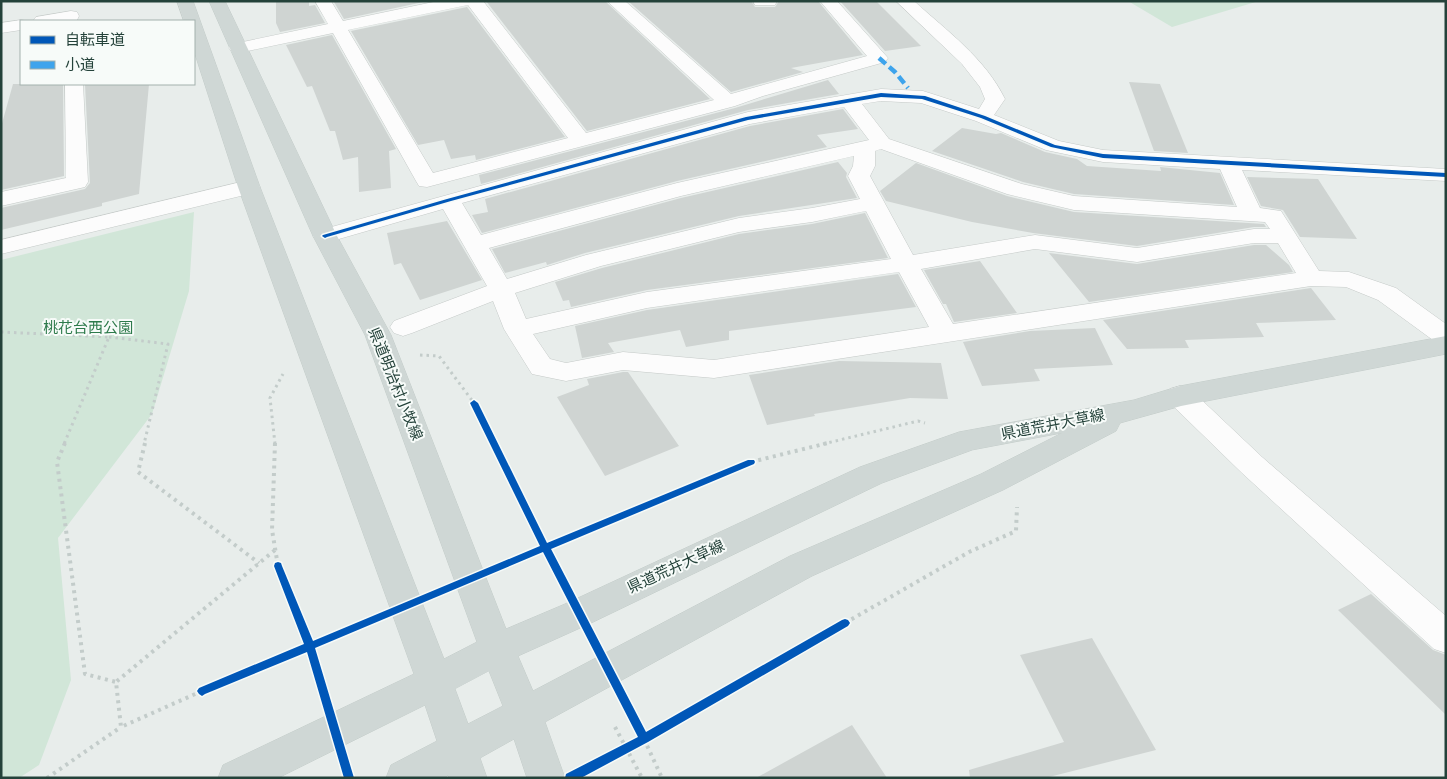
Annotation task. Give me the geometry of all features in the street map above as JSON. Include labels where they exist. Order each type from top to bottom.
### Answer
[{"type":"main road","points":[[185,1],[192,20]]},
{"type":"main road","name":"県道明治村小牧線","points":[[217,1],[325,236],[378,335],[497,649],[524,714],[546,778]]},
{"type":"main road","points":[[195,28],[250,187],[464,763]]},
{"type":"main road","name":"県道荒井大草線","points":[[237,778],[435,682],[497,649],[578,614],[871,475],[969,440],[1134,410],[1180,396],[1446,345]]},
{"type":"main road","name":"県道荒井大草線","points":[[405,778],[464,763],[524,714],[801,566],[992,482],[1134,410]]},
{"type":"street","points":[[323,1],[428,181],[728,102],[879,58],[828,1]]},
{"type":"street","points":[[238,48],[463,1]]},
{"type":"street","points":[[474,1],[581,141]]},
{"type":"street","points":[[615,1],[728,102]]},
{"type":"street","points":[[761,1],[769,1]]},
{"type":"street","points":[[904,1],[981,72],[992,88],[996,99],[983,117]]},
{"type":"street","points":[[46,20],[71,13]]},
{"type":"street","points":[[1,28],[20,25]]},
{"type":"street","points":[[1,199],[77,182],[74,85]]},
{"type":"street","points":[[325,236],[748,118],[881,95],[923,98],[983,117],[1053,146],[1103,156],[1446,175]]},
{"type":"street","points":[[849,100],[874,145]]},
{"type":"street","points":[[874,145],[859,176],[946,334]]},
{"type":"street","points":[[475,244],[677,190],[874,145],[1015,189],[1074,203],[1273,216],[1311,278]]},
{"type":"street","points":[[1228,162],[1252,215]]},
{"type":"street","points":[[1,247],[250,187]]},
{"type":"street","points":[[449,200],[501,289],[517,329],[541,367],[566,372],[623,361],[714,370],[1311,278],[1349,280],[1386,294],[1446,337]]},
{"type":"street","points":[[403,326],[501,289],[594,260],[739,225],[812,215],[873,203]]},
{"type":"street","points":[[517,329],[647,300],[906,264],[1035,242],[1137,255],[1254,236],[1286,236]]},
{"type":"street","points":[[1180,396],[1252,465],[1446,638]]},
{"type":"path","points":[[1,332],[109,338],[168,344],[138,472],[260,563]]},
{"type":"path","points":[[109,338],[57,462],[86,674],[116,682]]},
{"type":"path","points":[[416,354],[439,356],[474,403]]},
{"type":"path","points":[[278,566],[272,530],[276,449],[270,398],[288,366]]},
{"type":"path","points":[[751,462],[918,421],[927,423]]},
{"type":"path","points":[[844,623],[968,552],[1016,531],[1017,507]]},
{"type":"path","points":[[116,682],[275,550]]},
{"type":"path","points":[[116,682],[121,727]]},
{"type":"path","points":[[47,778],[121,727],[202,691]]},
{"type":"path","points":[[615,727],[642,778]]},
{"type":"path","points":[[644,739],[662,778]]},
{"type":"green space","points":[[1128,1],[1259,1],[1172,27]]},
{"type":"green space","name":"桃花台西公園","points":[[194,212],[189,291],[152,414],[58,538],[71,680],[39,765],[19,778],[1,778],[1,260]]},
{"type":"building","points":[[276,1],[309,1],[309,6],[315,5],[325,23],[280,32],[276,23]]},
{"type":"building","points":[[428,1],[344,19],[334,2]]},
{"type":"building","points":[[486,1],[605,1],[710,99],[587,131]]},
{"type":"building","points":[[628,1],[751,1],[755,7],[775,7],[779,1],[818,1],[863,55],[791,68],[803,72],[731,92]]},
{"type":"building","points":[[840,1],[876,1],[921,46],[885,51]]},
{"type":"building","points":[[467,7],[565,137],[476,160],[475,155],[451,159],[444,140],[418,145],[351,31]]},
{"type":"building","points":[[332,35],[396,149],[389,151],[391,188],[359,192],[358,157],[343,160],[335,131],[330,131],[312,86],[307,87],[286,45]]},
{"type":"building","points":[[828,80],[839,94],[748,110],[481,184],[479,175],[735,108]]},
{"type":"building","points":[[1129,82],[1160,84],[1188,153],[1154,151]]},
{"type":"building","points":[[13,84],[63,85],[64,176],[1,190],[1,127]]},
{"type":"building","points":[[85,85],[149,85],[139,194],[102,203],[102,206],[1,230],[1,208],[85,189],[90,183]]},
{"type":"building","points":[[843,109],[858,129],[817,135],[827,147],[677,181],[482,233],[472,215],[488,212],[485,199],[750,126]]},
{"type":"building","points":[[962,128],[996,134],[1001,133],[1045,152],[1077,159],[1087,166],[1161,171],[1160,167],[1220,173],[1234,205],[1074,194],[1023,182],[932,151]]},
{"type":"building","points":[[838,162],[847,173],[846,177],[857,198],[739,216],[585,253],[547,265],[546,262],[505,273],[492,249],[681,198]]},
{"type":"building","points":[[916,163],[1007,196],[1074,212],[1264,224],[1266,227],[1254,227],[1137,246],[1033,233],[972,222],[886,201],[880,191]]},
{"type":"building","points":[[1247,177],[1318,179],[1357,239],[1300,237],[1283,210],[1261,206]]},
{"type":"building","points":[[865,213],[888,258],[647,290],[571,307],[569,300],[563,301],[555,282],[602,268],[739,234],[812,224]]},
{"type":"building","points":[[447,221],[482,280],[420,300],[401,263],[394,265],[387,233]]},
{"type":"building","points":[[1254,245],[1266,245],[1289,265],[1293,272],[1089,302],[1049,253],[1137,264]]},
{"type":"building","points":[[980,261],[1017,313],[954,322],[946,304],[943,304],[924,270]]},
{"type":"building","points":[[898,274],[916,307],[729,331],[729,340],[686,347],[680,330],[608,343],[614,352],[582,358],[575,326],[647,310]]},
{"type":"building","points":[[1311,288],[1336,320],[1256,323],[1264,337],[1185,340],[1189,348],[1127,349],[1103,320]]},
{"type":"building","points":[[1095,328],[1113,365],[1034,369],[1040,381],[982,386],[963,342],[1030,331]]},
{"type":"building","points":[[839,361],[941,363],[948,399],[910,398],[814,414],[815,416],[767,425],[749,375]]},
{"type":"building","points":[[628,372],[679,446],[605,476],[557,397],[589,385],[587,379]]},
{"type":"building","points":[[1371,594],[1433,650],[1446,655],[1446,715],[1338,610]]},
{"type":"building","points":[[1092,638],[1156,750],[1045,778],[970,778],[969,770],[1064,742],[1020,655]]},
{"type":"building","points":[[852,725],[887,778],[756,778]]},
{"type":"marked path","points":[[879,58],[895,72],[908,88]]},
{"type":"cycle path","points":[[325,236],[748,118],[881,95],[923,97],[983,117],[1053,146],[1103,156],[1446,175]]},
{"type":"cycle path","points":[[474,403],[545,547],[644,739]]},
{"type":"cycle path","points":[[202,691],[751,462]]},
{"type":"cycle path","points":[[278,566],[310,646],[349,778]]},
{"type":"cycle path","points":[[570,778],[644,739],[845,623]]}]
